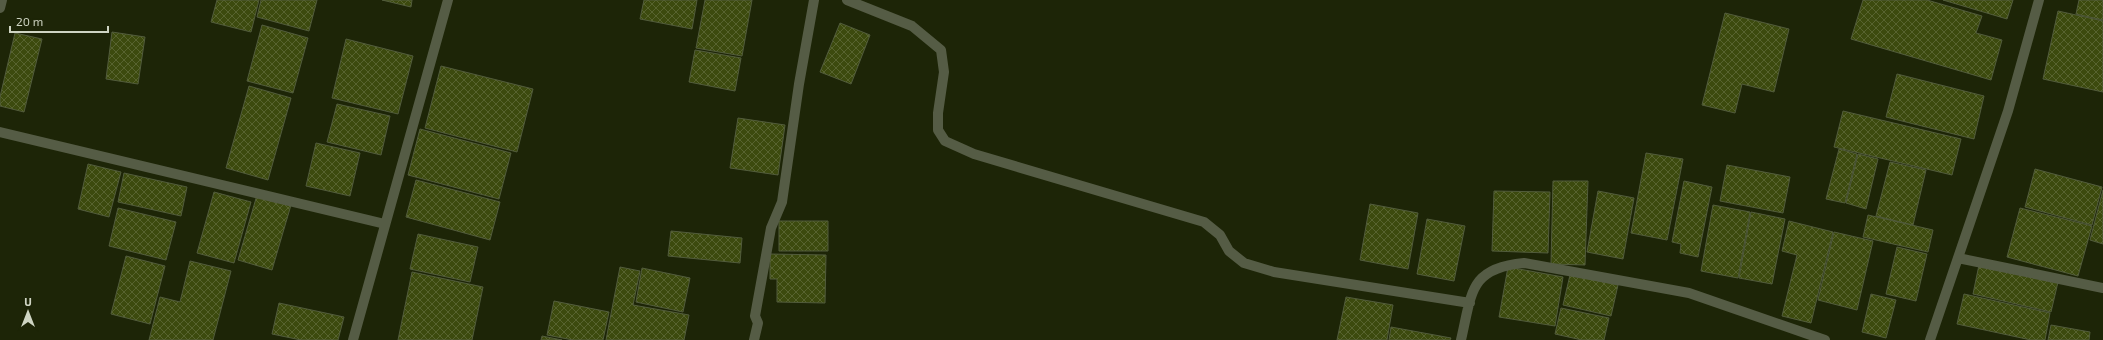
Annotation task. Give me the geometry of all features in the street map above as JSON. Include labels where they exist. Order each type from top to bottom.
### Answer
[{"type":"street","points":[[0,8],[2,0]]},
{"type":"street","points":[[353,340],[448,0]]},
{"type":"street","points":[[754,340],[758,323],[755,316],[771,228],[782,202],[799,84],[814,0]]},
{"type":"street","points":[[847,0],[912,26],[941,50],[944,72],[938,113],[938,130],[945,141],[974,154],[1178,213],[1204,222],[1220,235],[1229,251],[1244,263],[1274,272],[1470,302]]},
{"type":"street","points":[[1930,340],[2008,110],[2039,0]]},
{"type":"street","points":[[2,133],[386,224]]},
{"type":"street","points":[[1958,258],[2103,288]]},
{"type":"street","points":[[1461,340],[1473,289],[1488,271],[1503,265],[1524,263],[1689,293],[1825,340]]},
{"type":"building","points":[[217,0],[259,0],[251,32],[211,22]]},
{"type":"building","points":[[261,0],[317,0],[309,31],[257,17]]},
{"type":"building","points":[[382,0],[412,0],[411,7]]},
{"type":"building","points":[[644,0],[697,0],[692,29],[640,19]]},
{"type":"building","points":[[705,0],[752,0],[742,56],[696,48]]},
{"type":"building","points":[[1863,0],[1927,0],[1982,16],[1976,33],[2002,40],[1991,80],[1851,39]]},
{"type":"building","points":[[1943,0],[2013,0],[2007,19]]},
{"type":"building","points":[[2079,0],[2103,0],[2103,20],[2076,14]]},
{"type":"building","points":[[2058,11],[2103,21],[2103,92],[2043,79]]},
{"type":"building","points":[[1725,13],[1789,29],[1774,92],[1742,84],[1735,113],[1702,105]]},
{"type":"building","points":[[840,23],[870,35],[851,84],[820,72]]},
{"type":"building","points":[[262,25],[308,38],[293,93],[247,81]]},
{"type":"building","points":[[112,32],[145,37],[138,84],[106,79]]},
{"type":"building","points":[[15,33],[42,39],[24,112],[0,106],[0,97]]},
{"type":"building","points":[[346,39],[413,56],[398,114],[332,98]]},
{"type":"building","points":[[695,50],[741,58],[735,91],[689,82]]},
{"type":"building","points":[[441,66],[533,89],[517,152],[425,128]]},
{"type":"building","points":[[1897,74],[1984,96],[1974,139],[1886,117]]},
{"type":"building","points":[[249,86],[291,98],[268,180],[226,168]]},
{"type":"building","points":[[337,104],[390,116],[381,155],[327,142]]},
{"type":"building","points":[[1843,111],[1961,139],[1952,175],[1834,147]]},
{"type":"building","points":[[738,118],[785,125],[778,175],[730,168]]},
{"type":"building","points":[[420,129],[511,153],[499,199],[408,175]]},
{"type":"building","points":[[316,143],[360,153],[350,196],[306,186]]},
{"type":"building","points":[[1839,149],[1857,154],[1845,203],[1826,199]]},
{"type":"building","points":[[1646,153],[1683,159],[1667,240],[1631,233]]},
{"type":"building","points":[[1858,154],[1878,159],[1866,209],[1846,203]]},
{"type":"building","points":[[1890,162],[1926,170],[1913,225],[1876,216]]},
{"type":"building","points":[[88,164],[121,172],[109,217],[78,209]]},
{"type":"building","points":[[1727,165],[1790,177],[1783,213],[1720,201]]},
{"type":"building","points":[[2035,169],[2102,187],[2092,225],[2025,207]]},
{"type":"building","points":[[124,173],[187,187],[181,216],[118,202]]},
{"type":"building","points":[[416,180],[500,202],[490,240],[406,217]]},
{"type":"building","points":[[1553,181],[1588,181],[1585,265],[1551,264]]},
{"type":"building","points":[[1684,181],[1712,187],[1698,257],[1680,253],[1681,244],[1672,242]]},
{"type":"building","points":[[2103,190],[2103,244],[2090,240]]},
{"type":"building","points":[[1494,191],[1550,192],[1548,253],[1492,251]]},
{"type":"building","points":[[1598,191],[1634,198],[1623,259],[1587,252]]},
{"type":"building","points":[[214,192],[251,202],[234,263],[197,253]]},
{"type":"building","points":[[257,195],[291,205],[272,270],[238,260]]},
{"type":"building","points":[[1370,204],[1418,213],[1408,269],[1360,260]]},
{"type":"building","points":[[1713,205],[1750,212],[1738,278],[1701,271]]},
{"type":"building","points":[[118,208],[176,222],[166,260],[109,246]]},
{"type":"building","points":[[2020,208],[2092,226],[2078,276],[2007,257]]},
{"type":"building","points":[[1751,212],[1785,219],[1772,284],[1739,278]]},
{"type":"building","points":[[1868,215],[1933,230],[1928,252],[1863,237]]},
{"type":"building","points":[[1427,219],[1465,226],[1454,281],[1417,274]]},
{"type":"building","points":[[779,221],[828,221],[828,251],[779,251]]},
{"type":"building","points":[[1789,221],[1833,232],[1811,323],[1782,316],[1797,255],[1782,251]]},
{"type":"building","points":[[671,231],[742,238],[740,263],[668,256]]},
{"type":"building","points":[[1834,232],[1873,241],[1857,310],[1818,300]]},
{"type":"building","points":[[418,234],[478,247],[470,282],[410,269]]},
{"type":"building","points":[[1897,247],[1927,254],[1916,301],[1886,294]]},
{"type":"building","points":[[770,254],[826,255],[825,303],[777,302],[777,279],[770,279]]},
{"type":"building","points":[[126,256],[165,266],[150,324],[111,314]]},
{"type":"building","points":[[190,261],[231,271],[213,340],[149,340],[160,297],[180,302]]},
{"type":"building","points":[[1979,265],[2058,282],[2051,312],[1973,294]]},
{"type":"building","points":[[620,267],[640,271],[633,305],[689,315],[684,340],[606,340]]},
{"type":"building","points":[[1508,267],[1563,277],[1555,326],[1499,317]]},
{"type":"building","points":[[642,268],[690,278],[683,312],[636,302]]},
{"type":"building","points":[[412,272],[483,287],[472,340],[398,340]]},
{"type":"building","points":[[1570,275],[1618,285],[1611,316],[1563,305]]},
{"type":"building","points":[[1871,294],[1896,300],[1886,338],[1862,332]]},
{"type":"building","points":[[1964,294],[2050,313],[2045,340],[2031,340],[1957,324]]},
{"type":"building","points":[[1346,297],[1393,305],[1387,340],[1337,340]]},
{"type":"building","points":[[554,301],[609,312],[603,340],[573,340],[547,335]]},
{"type":"building","points":[[279,303],[344,317],[338,340],[301,340],[272,334]]},
{"type":"building","points":[[1561,308],[1609,318],[1604,340],[1582,340],[1555,334]]},
{"type":"building","points":[[2051,325],[2090,332],[2089,340],[2048,340]]},
{"type":"building","points":[[1391,327],[1451,338],[1450,340],[1389,340]]},
{"type":"building","points":[[542,336],[562,340],[541,340]]}]
